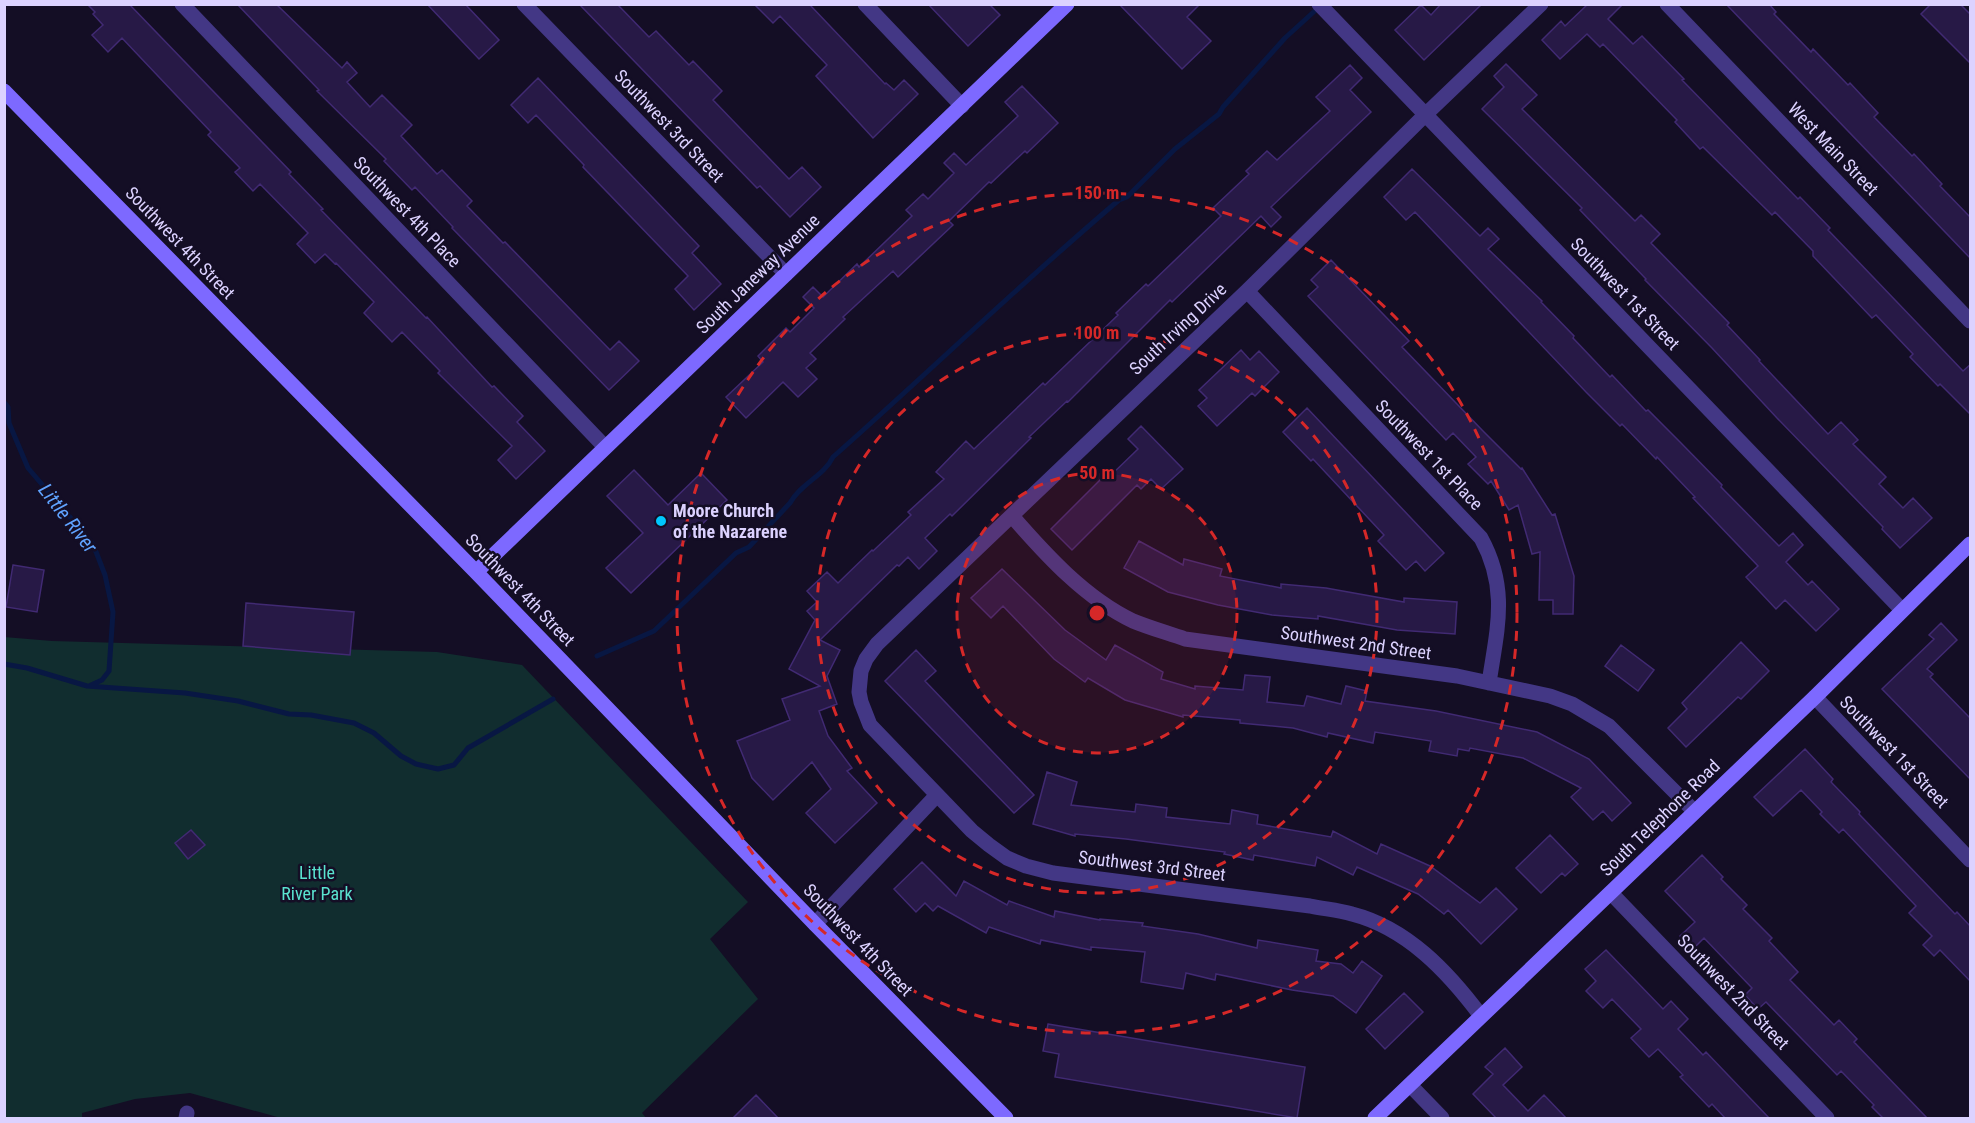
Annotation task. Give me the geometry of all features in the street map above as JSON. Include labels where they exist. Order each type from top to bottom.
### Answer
[{"type":"street","name":"Southwest 4th Place","points":[[182,4],[606,447]]},
{"type":"street","name":"Southwest 3rd Street","points":[[524,4],[786,274]]},
{"type":"street","points":[[865,4],[962,106]]},
{"type":"street","name":"South Janeway Avenue","points":[[476,572],[1067,4]]},
{"type":"street","name":"Southwest 1st Street","points":[[1319,4],[1902,610]]},
{"type":"street","name":"South Irving Drive","points":[[859,692],[861,671],[866,659],[878,644],[1541,4]]},
{"type":"street","name":"West Main Street","points":[[1667,4],[1971,321]]},
{"type":"street","name":"Southwest 4th Street","points":[[4,91],[476,572],[1006,1119]]},
{"type":"street","name":"Southwest 1st Place","points":[[1246,291],[1481,538],[1492,557],[1498,584],[1499,615],[1489,683]]},
{"type":"street","name":"Southwest 2nd Street","points":[[1012,516],[1035,542],[1082,587],[1114,610],[1152,628],[1185,639],[1457,676],[1550,696],[1590,714],[1609,726],[1694,811]]},
{"type":"street","name":"South Telephone Road","points":[[1375,1119],[1971,544]]},
{"type":"street","name":"Southwest 3rd Street","points":[[859,692],[865,716],[870,725],[972,831],[1007,858],[1053,873],[1310,906],[1353,914],[1377,923],[1427,955],[1461,990],[1481,1016]]},
{"type":"street","name":"Southwest 1st Street","points":[[1815,697],[1971,860]]},
{"type":"street","points":[[815,924],[937,795]]},
{"type":"street","name":"Southwest 2nd Street","points":[[1611,893],[1827,1119]]},
{"type":"street","points":[[1410,1085],[1442,1119]]},
{"type":"green space","name":"Little River Park","points":[[4,637],[52,641],[437,652],[522,665],[748,902],[710,939],[758,999],[642,1113],[646,1118],[281,1118],[190,1093],[135,1099],[82,1113],[82,1118],[5,1118]]},
{"type":"building","points":[[87,4],[129,4],[291,172],[289,174],[323,209],[321,210],[427,317],[492,387],[494,386],[523,416],[517,422],[545,451],[516,479],[498,460],[512,446],[438,373],[440,371],[402,332],[392,342],[364,313],[374,302],[336,263],[325,254],[315,263],[297,244],[308,233],[260,184],[253,191],[235,172],[240,168],[208,135],[211,132],[122,38],[108,52],[92,35],[103,25]]},
{"type":"building","points":[[237,4],[276,4],[342,68],[347,62],[357,73],[347,82],[370,107],[382,95],[412,125],[401,136],[437,174],[442,170],[472,201],[467,206],[610,350],[619,341],[639,361],[609,390],[415,187],[412,190],[384,161],[386,159],[317,91],[319,90]]},
{"type":"building","points":[[427,4],[465,4],[499,40],[479,59]]},
{"type":"building","points":[[579,4],[617,4],[649,37],[656,31],[689,65],[693,61],[722,91],[713,100],[789,179],[802,167],[821,187],[790,217],[760,186],[757,188]]},
{"type":"building","points":[[928,4],[989,4],[1000,15],[968,46]]},
{"type":"building","points":[[1119,4],[1200,4],[1187,17],[1211,41],[1182,69]]},
{"type":"building","points":[[1441,4],[1482,4],[1424,60],[1395,30],[1421,5],[1431,15]]},
{"type":"building","points":[[1588,4],[1623,4],[1608,19],[1633,44],[1642,36],[1798,199],[1800,197],[1830,228],[1828,230],[1963,371],[1971,364],[1971,415],[1910,357],[1913,354],[1876,315],[1872,318],[1775,212],[1772,215],[1703,147],[1700,149],[1675,122],[1677,120],[1603,44],[1600,47],[1587,34],[1560,59],[1542,40],[1561,21],[1565,26]]},
{"type":"building","points":[[1726,4],[1769,4],[1776,12],[1774,14],[1811,52],[1813,49],[1848,85],[1850,83],[1878,113],[1874,117],[1912,156],[1914,154],[1942,184],[1940,186],[1971,218],[1971,259]]},
{"type":"building","points":[[1931,4],[1960,4],[1971,15],[1971,64],[1921,14]]},
{"type":"building","points":[[755,5],[810,5],[885,84],[894,90],[904,80],[918,94],[873,138],[816,76],[827,65],[780,16],[773,23]]},
{"type":"building","points":[[1506,64],[1537,95],[1522,109],[1635,221],[1641,215],[1660,234],[1651,243],[1729,323],[1727,325],[1759,361],[1828,434],[1841,422],[1858,440],[1853,444],[1886,477],[1879,484],[1903,508],[1913,498],[1932,518],[1900,548],[1882,529],[1883,527],[1645,280],[1580,210],[1582,208],[1482,109],[1504,87],[1494,76]]},
{"type":"building","points":[[1350,65],[1362,78],[1350,90],[1371,112],[1271,207],[1281,217],[1271,227],[1261,216],[1172,302],[1170,300],[1068,402],[1029,437],[1031,438],[952,516],[950,514],[925,538],[937,551],[919,569],[908,557],[820,640],[840,650],[827,676],[837,704],[819,711],[828,736],[852,768],[847,771],[877,803],[835,843],[806,813],[831,789],[812,762],[773,800],[752,778],[737,741],[790,720],[782,699],[820,686],[789,669],[815,620],[807,611],[817,602],[807,591],[827,572],[838,583],[873,551],[911,515],[908,512],[944,479],[936,472],[966,441],[974,449],[1043,383],[1045,385],[1118,315],[1116,313],[1146,284],[1148,286],[1221,216],[1213,208],[1249,174],[1246,171],[1267,151],[1277,160],[1330,111],[1316,97]]},
{"type":"building","points":[[538,78],[699,246],[692,253],[721,284],[694,310],[675,289],[688,276],[536,115],[528,123],[511,105]]},
{"type":"building","points":[[1022,86],[1058,123],[1027,153],[1025,151],[991,183],[989,182],[949,221],[953,225],[898,277],[893,271],[843,317],[845,319],[810,353],[816,359],[806,368],[817,379],[798,397],[783,382],[746,418],[726,397],[763,362],[758,356],[786,328],[790,332],[814,308],[803,297],[813,287],[823,297],[857,264],[859,267],[912,216],[906,210],[923,194],[928,199],[954,173],[944,163],[954,153],[966,165],[1018,116],[1005,102]]},
{"type":"building","points":[[1412,169],[1480,236],[1488,228],[1499,239],[1488,249],[1542,301],[1610,377],[1612,375],[1646,411],[1648,410],[1779,546],[1793,533],[1803,545],[1786,562],[1808,585],[1812,581],[1839,609],[1816,631],[1785,600],[1776,609],[1746,577],[1758,566],[1657,457],[1656,459],[1586,392],[1415,212],[1406,220],[1384,197]]},
{"type":"building","points":[[1331,260],[1409,341],[1402,347],[1522,468],[1552,515],[1555,514],[1574,576],[1573,614],[1553,614],[1553,600],[1539,600],[1540,552],[1532,554],[1518,505],[1509,510],[1491,481],[1488,484],[1468,464],[1476,457],[1453,433],[1446,440],[1308,296],[1318,287],[1311,280]]},
{"type":"building","points":[[1241,350],[1250,360],[1259,351],[1279,372],[1255,396],[1252,393],[1217,426],[1198,406],[1207,398],[1199,390]]},
{"type":"building","points":[[1307,408],[1444,553],[1425,571],[1416,561],[1406,570],[1378,541],[1384,535],[1313,459],[1311,461],[1283,432]]},
{"type":"building","points":[[1141,426],[1183,469],[1161,489],[1151,479],[1141,489],[1137,485],[1072,550],[1051,529],[1105,475],[1108,478],[1138,449],[1128,439]]},
{"type":"building","points":[[634,470],[668,505],[701,473],[727,500],[631,593],[606,568],[643,533],[607,496]]},
{"type":"building","points":[[1139,541],[1183,565],[1184,559],[1222,569],[1220,576],[1281,588],[1281,584],[1326,588],[1404,602],[1404,598],[1457,602],[1455,634],[1397,630],[1318,616],[1318,619],[1272,615],[1218,605],[1168,592],[1124,568]]},
{"type":"building","points":[[13,565],[44,570],[37,612],[6,607]]},
{"type":"building","points":[[1002,569],[1065,630],[1106,660],[1115,645],[1163,672],[1161,679],[1195,689],[1195,686],[1243,690],[1245,675],[1270,677],[1267,702],[1304,706],[1307,696],[1341,704],[1346,686],[1367,691],[1365,701],[1436,711],[1537,732],[1589,759],[1631,803],[1612,821],[1603,811],[1593,820],[1571,797],[1581,788],[1523,758],[1470,748],[1469,751],[1458,749],[1457,756],[1429,751],[1431,741],[1375,732],[1373,743],[1328,733],[1327,737],[1293,728],[1240,723],[1240,720],[1183,715],[1183,717],[1125,700],[1088,678],[1085,682],[1054,659],[1003,606],[991,618],[971,598]]},
{"type":"building","points":[[246,603],[354,612],[350,655],[243,646]]},
{"type":"building","points":[[1941,623],[1957,640],[1927,669],[1933,674],[1930,677],[1971,719],[1971,780],[1882,689],[1934,639],[1929,635]]},
{"type":"building","points":[[1741,642],[1769,671],[1686,747],[1668,728],[1687,709],[1682,703]]},
{"type":"building","points":[[1621,645],[1654,670],[1638,691],[1605,666]]},
{"type":"building","points":[[916,650],[936,671],[925,681],[1034,795],[1014,813],[885,681]]},
{"type":"building","points":[[1805,749],[1833,779],[1831,782],[1860,812],[1859,814],[1955,914],[1957,912],[1971,927],[1971,982],[1940,950],[1934,956],[1923,945],[1932,936],[1909,913],[1916,906],[1843,829],[1839,833],[1820,814],[1822,812],[1801,790],[1773,816],[1754,797]]},
{"type":"building","points":[[1047,772],[1077,782],[1071,805],[1135,812],[1136,804],[1167,808],[1166,817],[1230,824],[1232,810],[1258,815],[1257,824],[1331,837],[1333,831],[1377,854],[1381,844],[1430,866],[1480,903],[1496,888],[1517,909],[1481,944],[1448,910],[1444,914],[1418,894],[1357,867],[1353,875],[1317,857],[1315,866],[1254,855],[1253,860],[1224,854],[1225,852],[1126,839],[1075,834],[1075,836],[1033,824]]},
{"type":"building","points":[[191,830],[205,845],[188,859],[175,843]]},
{"type":"building","points":[[1550,835],[1578,864],[1565,876],[1562,873],[1541,893],[1516,868]]},
{"type":"building","points":[[1702,855],[1723,877],[1721,879],[1747,905],[1743,909],[1772,938],[1769,941],[1798,972],[1790,980],[1834,1025],[1839,1020],[1857,1039],[1854,1042],[1928,1119],[1884,1119],[1872,1107],[1874,1105],[1841,1071],[1837,1075],[1766,1002],[1758,1009],[1745,995],[1752,988],[1704,938],[1693,949],[1680,936],[1695,922],[1665,891]]},
{"type":"building","points":[[922,862],[956,896],[964,881],[1007,905],[1009,901],[1054,917],[1055,911],[1100,920],[1143,923],[1142,926],[1198,934],[1257,948],[1258,940],[1318,950],[1316,961],[1341,964],[1353,973],[1362,961],[1382,976],[1356,1013],[1333,996],[1216,974],[1215,980],[1186,973],[1183,989],[1141,982],[1145,952],[1091,947],[1091,950],[1041,940],[1040,944],[989,927],[986,933],[938,906],[933,911],[925,903],[916,912],[894,889]]},
{"type":"building","points":[[1606,950],[1663,1009],[1671,1001],[1688,1019],[1678,1029],[1703,1055],[1706,1052],[1770,1119],[1726,1119],[1712,1104],[1709,1107],[1680,1077],[1683,1075],[1658,1049],[1649,1057],[1631,1038],[1641,1029],[1612,999],[1603,1008],[1586,991],[1596,981],[1585,969]]},
{"type":"building","points":[[1404,993],[1423,1012],[1385,1049],[1366,1029]]},
{"type":"building","points":[[1048,1024],[1305,1067],[1297,1118],[1055,1077],[1059,1054],[1043,1051]]},
{"type":"building","points":[[1505,1048],[1522,1067],[1503,1085],[1528,1111],[1544,1095],[1567,1119],[1497,1119],[1473,1094],[1493,1074],[1485,1067]]},
{"type":"building","points":[[756,1095],[779,1119],[732,1119]]},
{"type":"waterway","points":[[597,656],[654,631],[736,553],[749,547],[794,496],[824,470],[833,457],[1046,263],[1119,200],[1127,197],[1175,149],[1219,114],[1285,38],[1318,8]]},
{"type":"waterway","name":"Little River","points":[[4,402],[8,407],[9,423],[28,468],[93,544],[105,575],[113,612],[109,671],[102,680],[89,686]]},
{"type":"waterway","points":[[4,664],[27,668],[87,686],[185,693],[238,701],[289,714],[311,715],[354,723],[374,733],[401,756],[416,764],[438,769],[454,765],[468,748],[553,699]]},
{"type":"place","name":"Moore Church of the Nazarene","points":[[661,521]]}]
